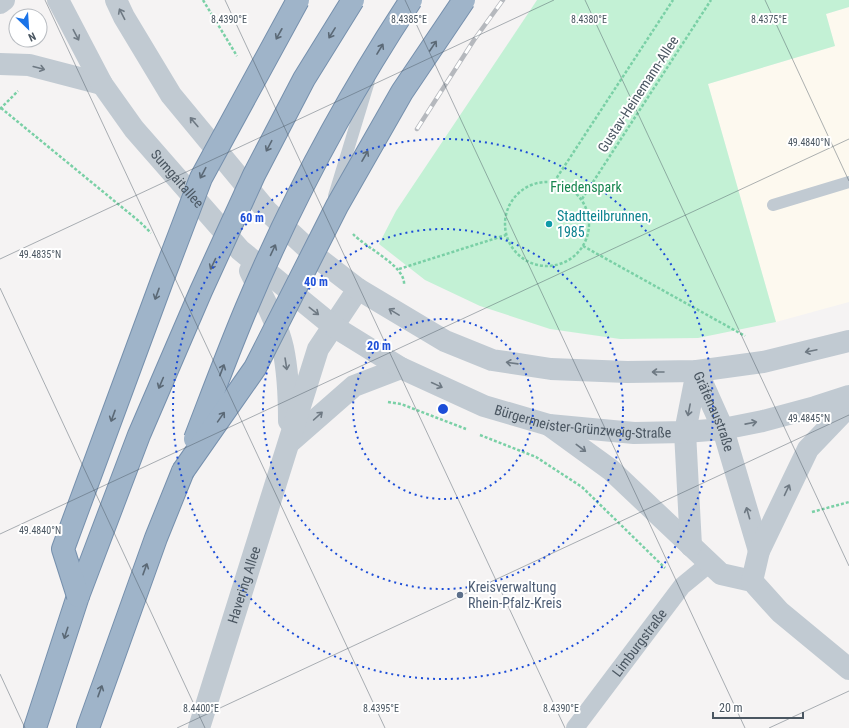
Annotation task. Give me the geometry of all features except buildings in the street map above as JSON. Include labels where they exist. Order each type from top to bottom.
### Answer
[{"type":"highway","points":[[78,596],[64,549],[163,278],[200,178],[298,0]]},
{"type":"highway","points":[[35,728],[78,596],[142,428],[200,291],[250,182],[304,79],[353,0]]},
{"type":"highway","points":[[88,728],[156,538],[246,309],[290,212],[339,119],[411,0]]},
{"type":"highway","points":[[183,471],[256,368],[337,206],[402,92],[464,0]]},
{"type":"street","points":[[0,3],[4,0]]},
{"type":"street","name":"Sumgaitallee","points":[[58,0],[102,84],[134,129],[240,250],[333,326]]},
{"type":"street","points":[[116,0],[124,17],[172,95],[267,211],[320,259],[358,289],[445,341],[492,360],[551,369],[627,372],[696,371],[751,364],[849,341]]},
{"type":"street","points":[[0,64],[29,65],[102,84]]},
{"type":"street","name":"Havering Allee","points":[[240,250],[274,321],[283,346],[289,381],[289,443]]},
{"type":"street","name":"Havering Allee","points":[[199,728],[318,349],[358,289]]},
{"type":"street","name":"Bürgermeister-Grünzweig-Straße","points":[[333,326],[401,368],[484,406],[549,424],[634,432],[685,432],[723,429],[770,419],[849,396]]},
{"type":"street","points":[[289,443],[354,386],[401,368]]},
{"type":"street","name":"Gräfenaustraße","points":[[696,371],[723,429],[759,551]]},
{"type":"street","name":"Gräfenaustraße","points":[[691,546],[685,432],[696,371]]},
{"type":"street","name":"Gräfenaustraße","points":[[752,581],[759,551],[808,449],[849,406]]},
{"type":"street","points":[[549,424],[611,470],[721,574],[752,581],[780,612],[849,669]]},
{"type":"street","name":"Limburgstraße","points":[[575,728],[682,586],[710,564]]},
{"type":"lane","points":[[320,259],[331,207],[371,76]]},
{"type":"lane","points":[[773,204],[849,182]]},
{"type":"path","name":"Gustav-Heinemann-Allee","points":[[554,182],[673,0]]},
{"type":"path","name":"Gustav-Heinemann-Allee","points":[[582,199],[711,0]]},
{"type":"path","points":[[22,88],[1,108],[140,222],[152,234]]},
{"type":"path","points":[[540,182],[554,182],[570,188],[582,199],[587,210],[589,223],[588,235],[583,246],[574,256],[562,264],[548,266],[534,264],[522,258],[506,236],[505,221],[508,208],[516,196],[527,187],[540,182]]},
{"type":"path","points":[[399,269],[506,236]]},
{"type":"path","points":[[583,246],[746,336],[751,364]]},
{"type":"path","points":[[386,402],[401,404],[472,432]]},
{"type":"path","points":[[479,435],[536,457],[582,487],[682,586]]},
{"type":"path","points":[[812,512],[849,502]]},
{"type":"shaded area","points":[[849,7],[849,302],[776,322],[708,84],[835,46],[826,14]]},
{"type":"green space","name":"Friedenspark","points":[[537,0],[849,0],[849,7],[826,14],[835,46],[708,84],[776,322],[698,338],[620,339],[550,329],[480,306],[425,280],[379,244],[396,211]]},
{"type":"railway","points":[[417,129],[474,40],[503,0]]},
{"type":"place","name":"Stadtteilbrunnen, 1985","points":[[549,224]]},
{"type":"place","name":"Kreisverwaltung Rhein-Pfalz-Kreis","points":[[460,595]]}]
